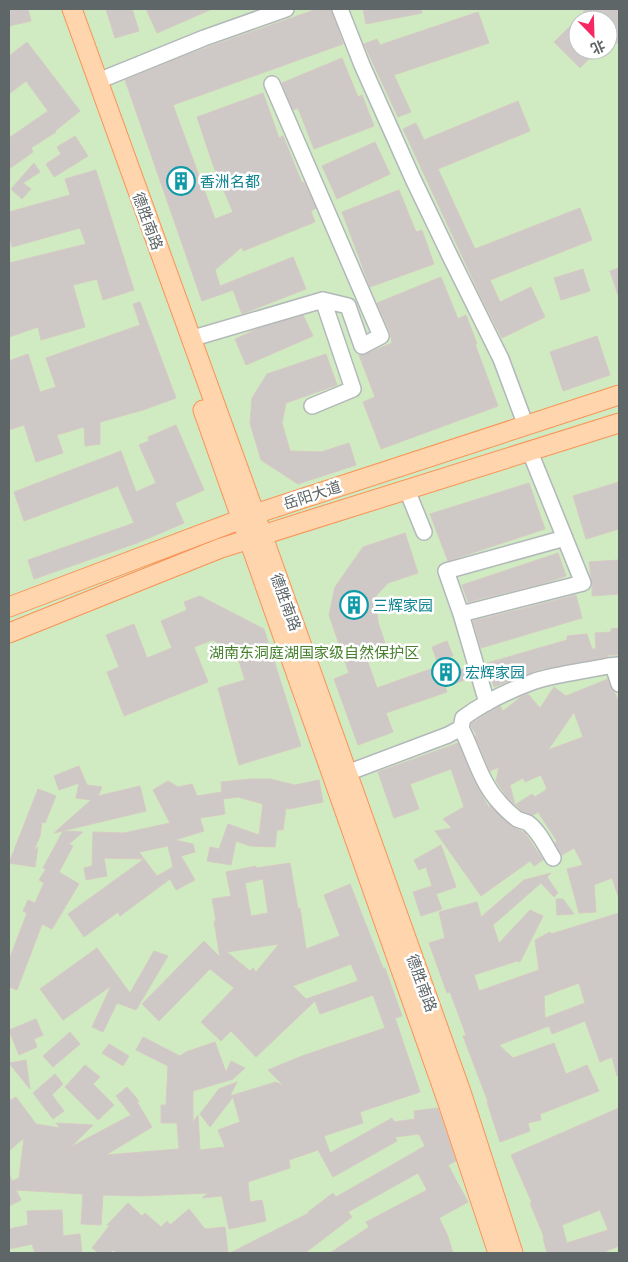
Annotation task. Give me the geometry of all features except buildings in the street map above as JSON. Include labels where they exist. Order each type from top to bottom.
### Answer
[{"type":"main road","name":"德胜南路","points":[[60,9],[255,536],[347,773],[460,1092],[513,1253]]},
{"type":"main road","name":"德胜南路","points":[[72,9],[190,338],[248,517]]},
{"type":"main road","name":"岳阳大道","points":[[9,607],[248,517],[619,395]]},
{"type":"main road","name":"岳阳大道","points":[[9,633],[255,536],[619,423]]},
{"type":"main road","name":"德胜南路","points":[[255,536],[498,1253]]},
{"type":"street","points":[[98,81],[204,38],[286,9]]},
{"type":"street","points":[[340,9],[362,65],[414,179],[502,359],[526,426]]},
{"type":"street","points":[[190,338],[323,300],[348,306],[362,346],[381,336],[272,84]]},
{"type":"street","points":[[312,406],[353,389],[323,300]]},
{"type":"street","points":[[461,614],[583,583],[530,452]]},
{"type":"street","points":[[407,490],[424,532]]},
{"type":"street","points":[[487,703],[461,614],[446,571],[565,538]]},
{"type":"street","points":[[437,564],[478,683],[487,703]]},
{"type":"street","points":[[553,858],[540,837],[528,823],[517,818],[500,803],[488,787],[461,728],[463,718],[487,703],[538,681],[616,666],[619,684]]},
{"type":"street","points":[[347,773],[448,735],[461,728]]},
{"type":"green space","name":"湖南东洞庭湖国家级自然保护区","points":[[9,9],[619,9],[619,1253],[9,1253]]},
{"type":"place","name":"香洲名都","points":[[181,181]]},
{"type":"place","name":"三辉家园","points":[[354,605]]},
{"type":"place","name":"宏辉家园","points":[[446,672]]}]
